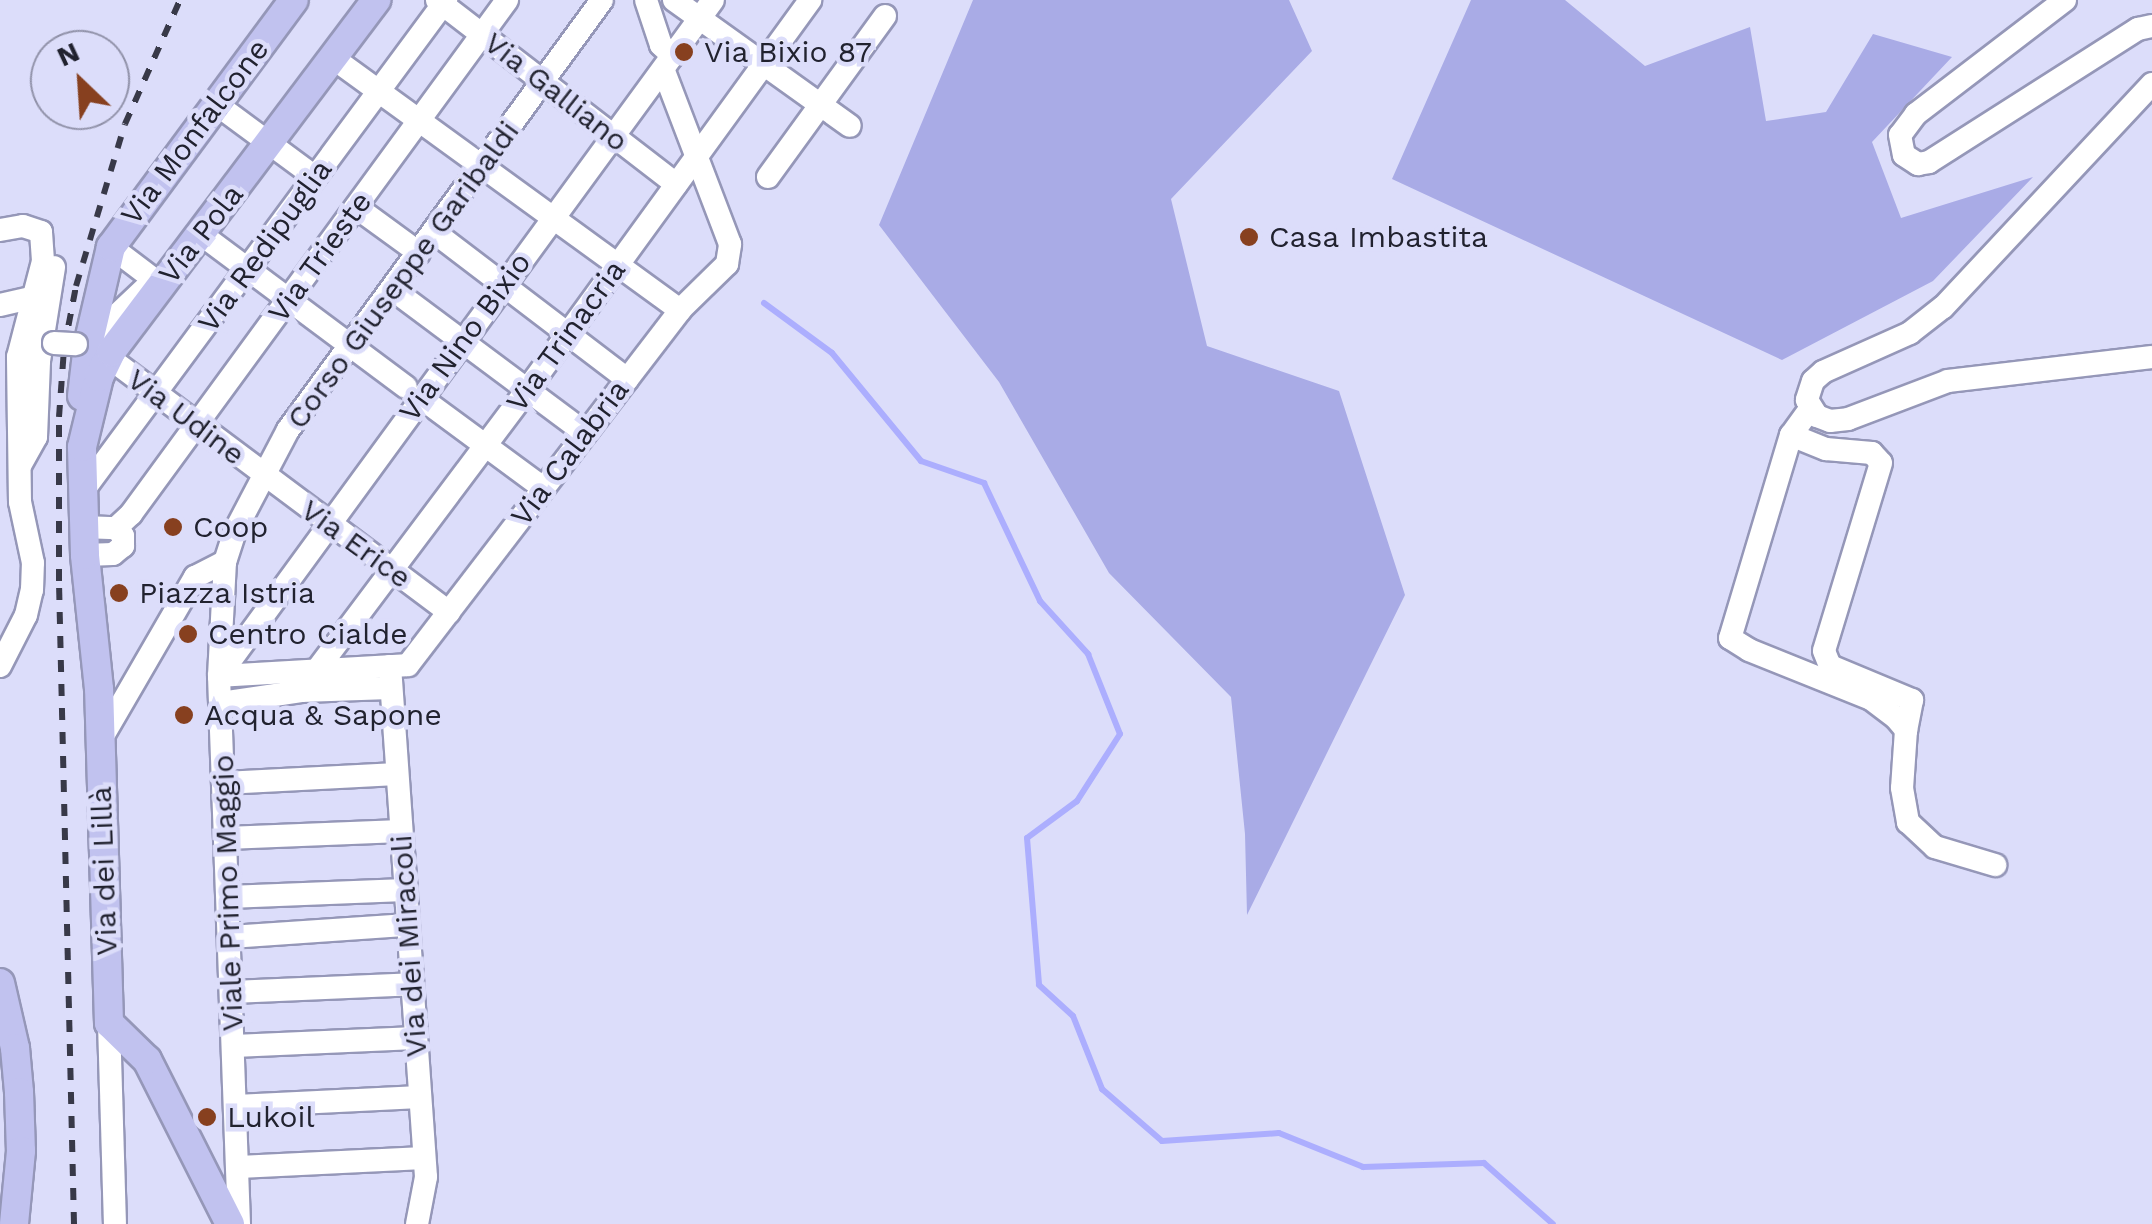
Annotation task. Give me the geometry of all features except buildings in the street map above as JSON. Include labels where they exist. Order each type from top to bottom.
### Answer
[{"type":"main road","name":"Via Monfalcone","points":[[74,347],[112,247],[294,0]]},
{"type":"main road","name":"Via Pola","points":[[100,741],[74,347],[157,283],[202,235],[376,0]]},
{"type":"main road","name":"Via dei Lillà","points":[[100,741],[110,1023]]},
{"type":"main road","points":[[0,983],[15,1048],[19,1092],[20,1151],[14,1224]]},
{"type":"main road","points":[[110,1023],[147,1060],[230,1224]]},
{"type":"street","name":"Via Trieste","points":[[84,541],[123,521],[507,0]]},
{"type":"street","name":"Corso Giuseppe Garibaldi","points":[[225,562],[236,529],[288,430],[602,0]]},
{"type":"street","points":[[646,0],[696,156]]},
{"type":"street","points":[[674,0],[706,8],[763,64],[850,126]]},
{"type":"street","name":"Via Trinacria","points":[[301,691],[527,390],[810,0]]},
{"type":"street","points":[[2064,0],[1916,114],[1900,135],[1904,155],[1918,164],[1929,162],[2138,29],[2152,26]]},
{"type":"street","name":"Via Galliano","points":[[442,2],[676,184]]},
{"type":"street","name":"Via Redipuglia","points":[[83,491],[442,2]]},
{"type":"street","name":"Via Nino Bixio","points":[[219,676],[328,525],[413,392],[462,342],[706,8]]},
{"type":"street","points":[[768,178],[884,16]]},
{"type":"street","points":[[333,58],[680,310]]},
{"type":"street","points":[[2152,84],[1943,307],[1910,333],[1813,381],[1806,400],[1810,409],[1830,421],[1848,419],[1948,380],[2152,357]]},
{"type":"street","points":[[216,104],[316,177]]},
{"type":"street","name":"Via Calabria","points":[[397,673],[449,612],[680,310],[727,264],[730,244],[696,156]]},
{"type":"street","points":[[356,208],[419,254]]},
{"type":"street","points":[[0,230],[23,226],[41,232],[54,252],[54,276],[74,347],[19,467]]},
{"type":"street","points":[[0,666],[26,615],[32,590],[34,563],[20,502],[18,357],[43,261],[41,232]]},
{"type":"street","points":[[434,232],[626,379]]},
{"type":"street","points":[[202,235],[543,488]]},
{"type":"street","points":[[112,247],[157,283]]},
{"type":"street","points":[[392,290],[585,433]]},
{"type":"street","points":[[0,304],[34,297]]},
{"type":"street","name":"Via Udine","points":[[74,347],[156,393],[265,476]]},
{"type":"street","points":[[1810,409],[1791,435],[1730,638],[1750,650],[1872,691]]},
{"type":"street","points":[[1791,435],[1826,449],[1872,452],[1881,463],[1824,651],[1830,666],[1872,691],[1906,730],[1902,788],[1908,822],[1935,848],[1995,864]]},
{"type":"street","name":"Via Erice","points":[[265,476],[449,612]]},
{"type":"street","name":"Viale Primo Maggio","points":[[225,562],[219,676],[239,1224]]},
{"type":"street","name":"Via dei Lillà","points":[[100,741],[196,577],[225,562]]},
{"type":"street","points":[[219,676],[318,670],[397,673]]},
{"type":"street","points":[[221,704],[397,673]]},
{"type":"street","name":"Via dei Miracoli","points":[[397,673],[401,831],[426,1177],[417,1224]]},
{"type":"street","points":[[224,783],[398,774]]},
{"type":"street","points":[[226,838],[401,831]]},
{"type":"street","points":[[228,897],[406,890]]},
{"type":"street","points":[[230,937],[408,925]]},
{"type":"street","points":[[232,992],[412,984]]},
{"type":"street","name":"Via dei Lillà","points":[[110,1023],[114,1224]]},
{"type":"street","points":[[234,1046],[416,1038]]},
{"type":"street","points":[[236,1106],[420,1097]]},
{"type":"street","points":[[238,1167],[424,1158]]},
{"type":"shaded area","points":[[973,0],[1289,0],[1312,51],[1171,199],[1207,346],[1339,391],[1405,595],[1247,915],[1245,834],[1231,697],[1109,573],[999,382],[879,225]]},
{"type":"shaded area","points":[[1471,0],[1565,0],[1645,66],[1750,27],[1766,121],[1826,112],[1873,34],[1952,57],[1872,142],[1901,218],[2033,177],[1933,281],[1782,360],[1392,179]]},
{"type":"waterway","points":[[764,303],[832,353],[921,461],[984,483],[1040,601],[1088,654],[1120,734],[1077,801],[1027,838],[1039,985],[1073,1016],[1102,1089],[1162,1141],[1279,1133],[1363,1167],[1484,1163],[1553,1224]]},
{"type":"railway","points":[[74,1224],[59,581],[59,417],[64,349],[76,286],[125,124],[180,0]]},
{"type":"place","name":"Via Bixio 87","points":[[684,52]]},
{"type":"place","name":"Casa Imbastita","points":[[1249,237]]},
{"type":"place","name":"Coop","points":[[173,527]]},
{"type":"place","name":"Piazza Istria","points":[[119,593]]},
{"type":"place","name":"Centro Cialde","points":[[188,634]]},
{"type":"place","name":"Acqua & Sapone","points":[[184,715]]},
{"type":"place","name":"Lukoil","points":[[207,1117]]}]
